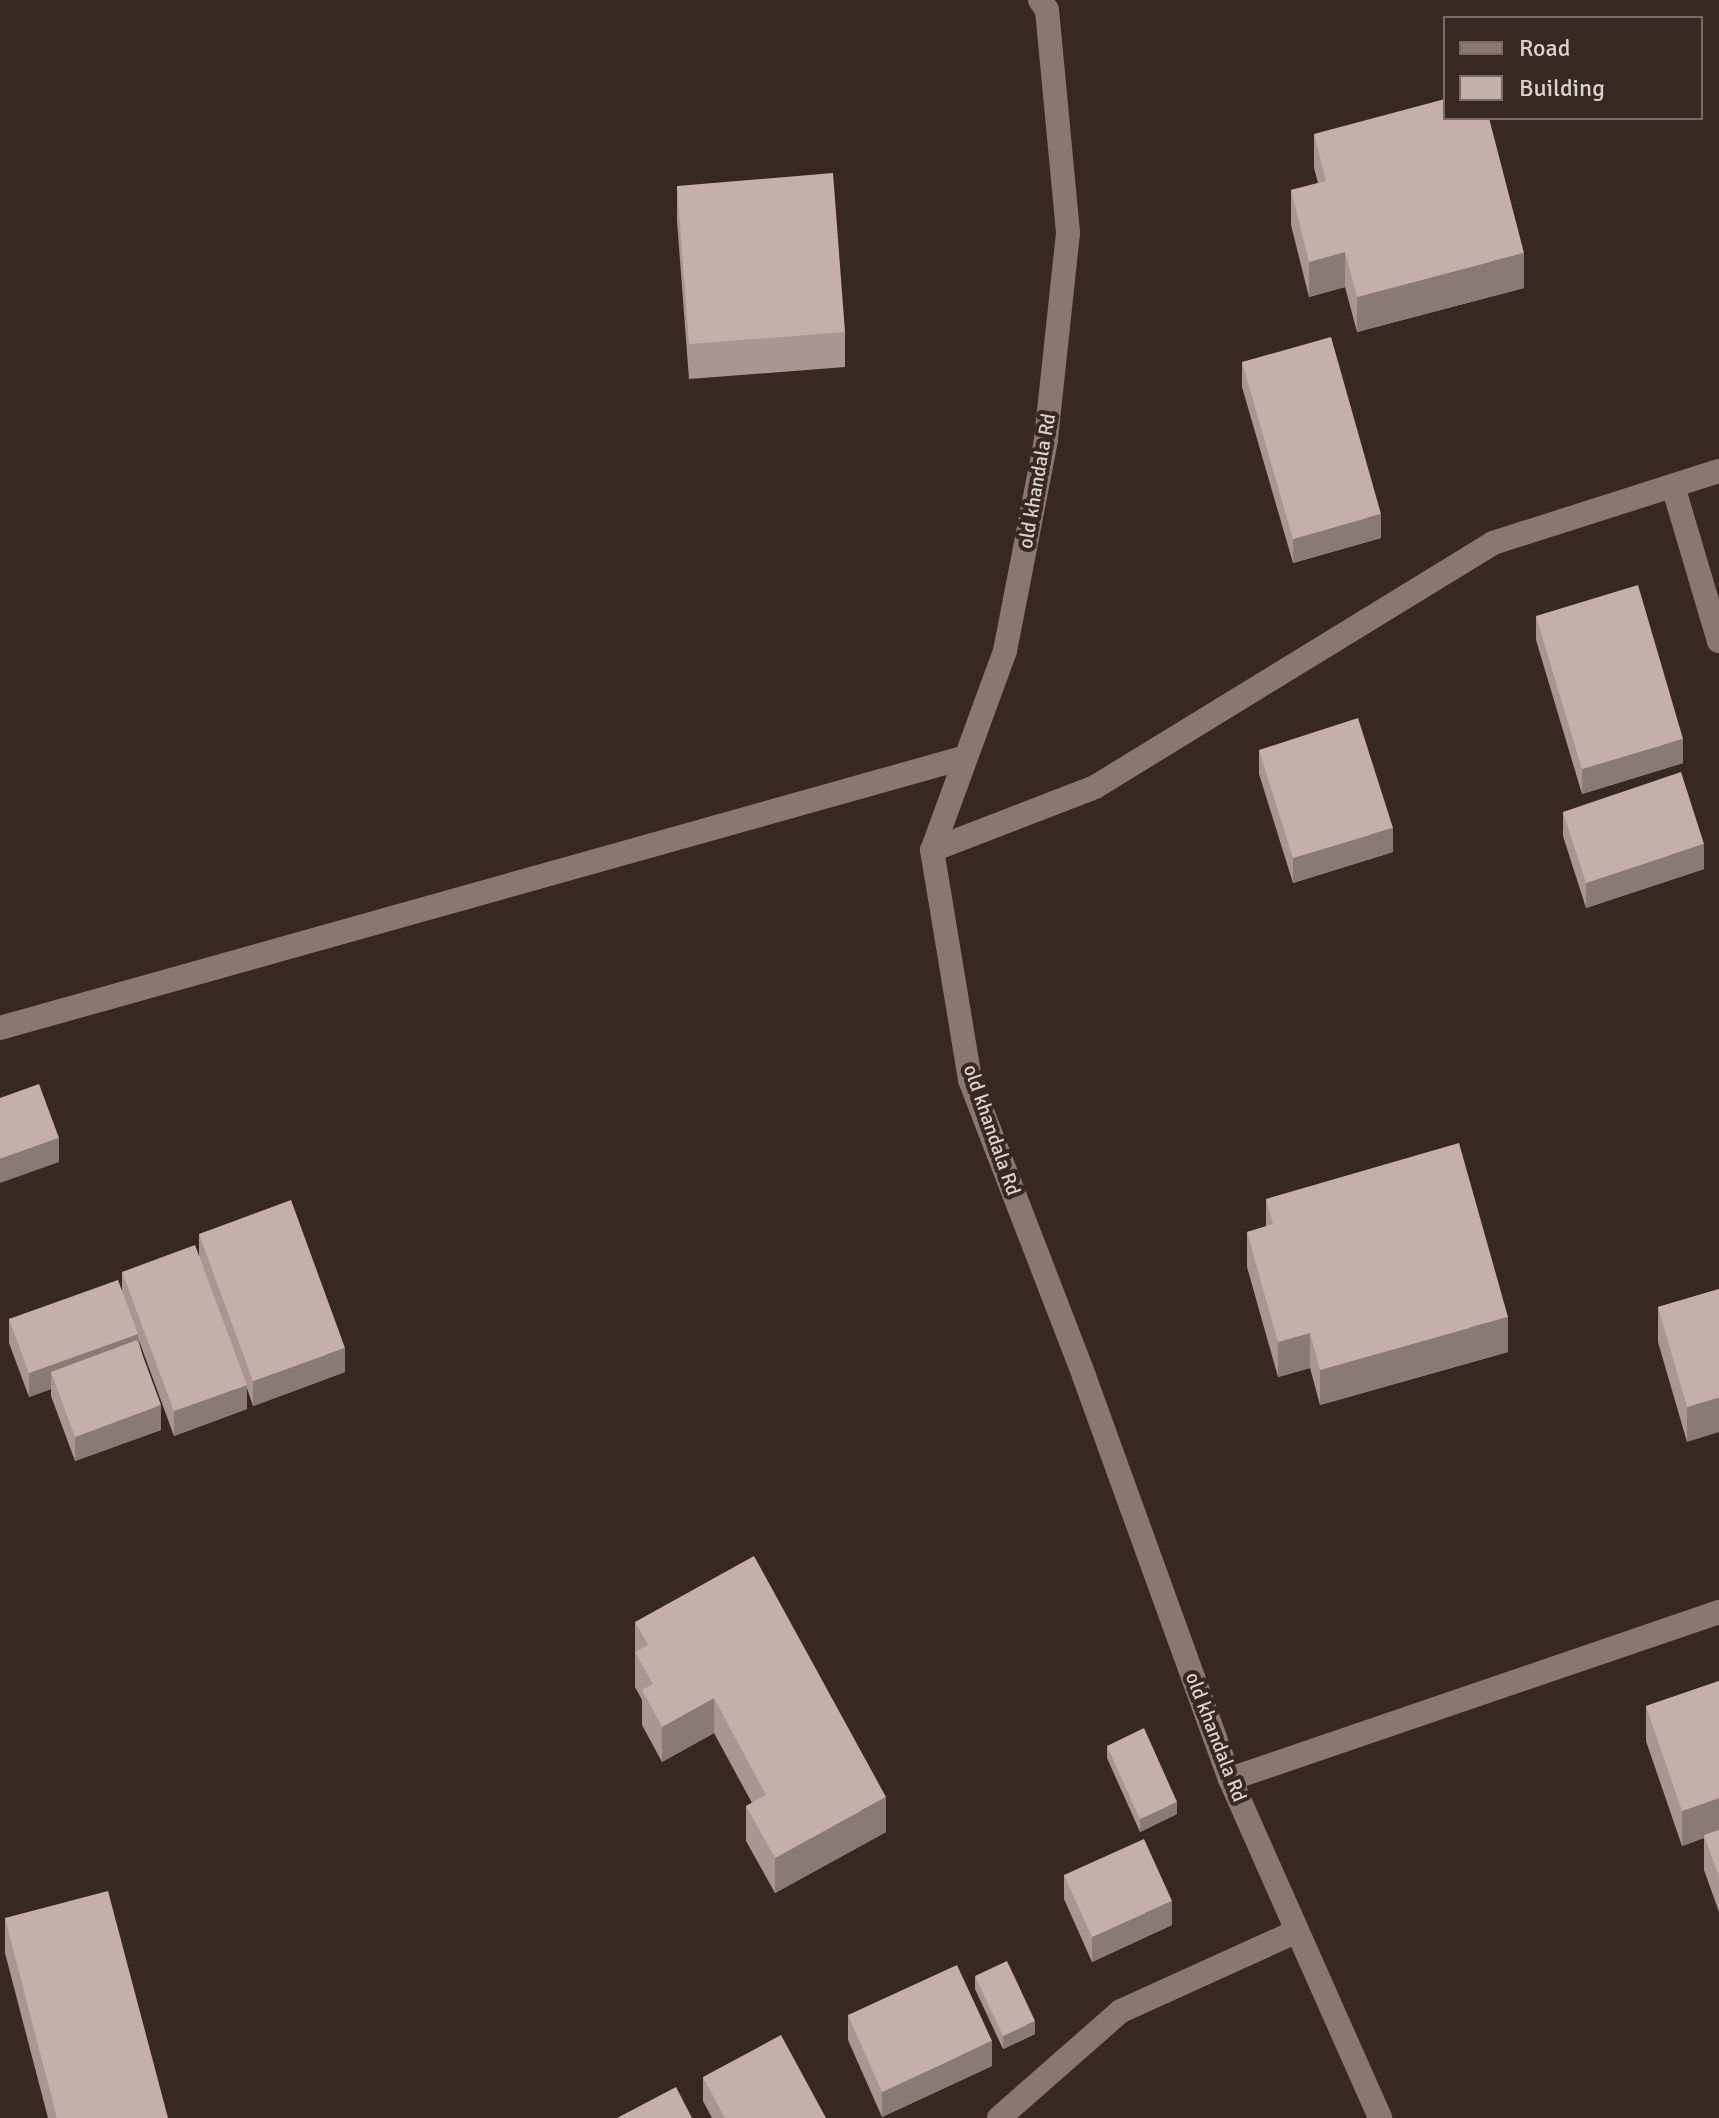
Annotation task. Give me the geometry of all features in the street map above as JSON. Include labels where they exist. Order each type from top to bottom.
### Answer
[{"type":"street","name":"old khandala Rd","points":[[1040,0],[1047,10],[1068,233],[1046,440],[1011,621],[932,850],[970,1080],[1084,1376],[1230,1779],[1380,2118]]},
{"type":"street","points":[[932,850],[1095,787],[1493,543],[1719,471]]},
{"type":"street","points":[[1673,486],[1719,641]]},
{"type":"street","points":[[0,1028],[966,757]]},
{"type":"street","points":[[1230,1779],[1719,1612]]},
{"type":"street","points":[[1002,2117],[1121,2011],[1297,1931]]},
{"type":"building","points":[[1443,100],[1443,120],[1490,120],[1524,253],[1357,297],[1345,252],[1309,262],[1291,190],[1326,181],[1314,134]]},
{"type":"building","points":[[833,173],[845,332],[689,344],[677,186]]},
{"type":"building","points":[[1331,337],[1381,514],[1293,539],[1242,362]]},
{"type":"building","points":[[1638,585],[1683,739],[1582,769],[1536,616]]},
{"type":"building","points":[[1358,718],[1393,828],[1293,858],[1259,750]]},
{"type":"building","points":[[1681,772],[1704,844],[1586,883],[1563,812]]},
{"type":"building","points":[[39,1084],[59,1138],[0,1159],[0,1098]]},
{"type":"building","points":[[1459,1143],[1508,1317],[1320,1370],[1310,1333],[1278,1342],[1247,1232],[1273,1224],[1266,1199]]},
{"type":"building","points":[[291,1200],[345,1348],[253,1381],[199,1234]]},
{"type":"building","points":[[195,1245],[247,1385],[174,1411],[122,1272]]},
{"type":"building","points":[[118,1280],[138,1334],[29,1373],[9,1319]]},
{"type":"building","points":[[1719,1289],[1719,1398],[1687,1407],[1658,1307]]},
{"type":"building","points":[[137,1340],[161,1405],[75,1437],[51,1372]]},
{"type":"building","points":[[754,1556],[886,1797],[775,1858],[746,1806],[766,1795],[714,1698],[662,1727],[642,1690],[653,1684],[635,1652],[648,1645],[635,1622]]},
{"type":"building","points":[[1719,1681],[1719,1798],[1682,1811],[1646,1706]]},
{"type":"building","points":[[1144,1728],[1177,1802],[1140,1819],[1107,1746]]},
{"type":"building","points":[[1719,1830],[1719,1877],[1704,1835]]},
{"type":"building","points":[[1144,1839],[1172,1901],[1092,1937],[1064,1875]]},
{"type":"building","points":[[108,1891],[168,2118],[57,2118],[5,1918]]},
{"type":"building","points":[[1007,1961],[1035,2021],[1003,2036],[975,1976]]},
{"type":"building","points":[[957,1965],[992,2041],[882,2092],[848,2015]]},
{"type":"building","points":[[781,2035],[826,2118],[725,2118],[703,2077]]},
{"type":"building","points":[[676,2087],[692,2118],[617,2118]]}]
